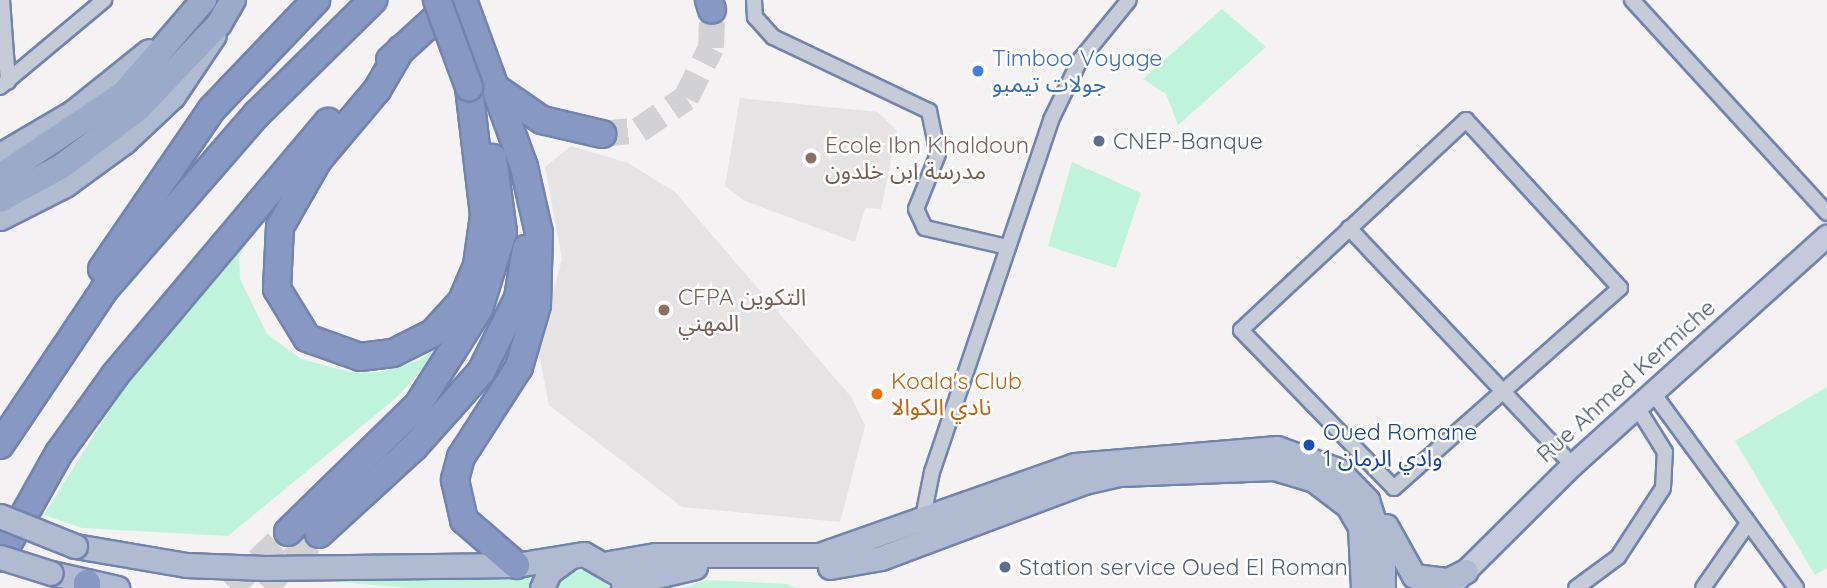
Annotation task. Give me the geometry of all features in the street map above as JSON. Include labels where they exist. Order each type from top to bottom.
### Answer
[{"type":"highway","points":[[0,176],[124,93],[204,0]]},
{"type":"highway","points":[[0,200],[108,135],[219,24],[233,0]]},
{"type":"highway","points":[[47,373],[68,323],[192,136],[316,0]]},
{"type":"highway","points":[[0,446],[47,373],[159,225],[257,114],[373,0]]},
{"type":"highway","points":[[437,0],[485,83],[524,167],[540,233],[537,305],[513,379],[461,457],[455,480],[464,520],[516,565]]},
{"type":"highway","points":[[0,557],[71,436],[170,303],[325,124],[401,49],[456,0]]},
{"type":"highway","points":[[288,532],[418,405],[456,351],[493,275],[503,199],[485,83],[463,0]]},
{"type":"highway","points":[[401,49],[377,90],[318,160],[280,227],[277,289],[306,338],[360,357],[393,353],[433,333],[462,302],[477,265],[485,215],[485,83]]},
{"type":"highway","points":[[485,83],[542,120],[602,134]]},
{"type":"highway","points":[[319,534],[414,447],[481,372],[518,298],[529,222],[524,167]]},
{"type":"main road","points":[[0,155],[109,86],[196,0]]},
{"type":"main road","points":[[0,218],[65,185],[144,125],[197,67],[219,24]]},
{"type":"main road","name":"Rue Ahmed Kermiche","points":[[1448,588],[1572,465],[1827,235]]},
{"type":"main road","points":[[0,516],[75,546],[224,567],[516,565],[571,556],[609,563],[656,555],[819,555],[922,522],[1075,465],[1227,449],[1277,448],[1318,459],[1356,486],[1415,576],[1448,580],[1466,571]]},
{"type":"main road","points":[[609,563],[623,586],[654,580],[848,565],[1084,482],[1182,469],[1274,468],[1314,480],[1348,506],[1360,527],[1363,588]]},
{"type":"main road","points":[[1374,516],[1383,588]]},
{"type":"main road","points":[[542,588],[549,572],[571,556]]},
{"type":"main road","points":[[0,557],[87,585],[117,588]]},
{"type":"street","points":[[2,0],[4,85]]},
{"type":"street","points":[[4,85],[104,0]]},
{"type":"street","points":[[754,0],[755,17],[773,37],[929,111],[938,154],[916,209],[925,228],[1007,247]]},
{"type":"street","points":[[922,522],[932,472],[1007,247],[1064,90],[1129,0]]},
{"type":"street","points":[[1632,0],[1827,213]]},
{"type":"street","points":[[1466,120],[1620,288],[1406,484],[1384,485],[1241,330],[1349,228],[1466,120]]},
{"type":"street","points":[[1349,228],[1572,465]]},
{"type":"street","points":[[1645,400],[1796,588]]},
{"type":"street","points":[[1576,588],[1618,556],[1663,488],[1665,452],[1645,400]]},
{"type":"street","points":[[1703,588],[1747,525]]},
{"type":"shaded area","name":"Ecole Ibn Khaldoun مدرسة ابن خلدون","points":[[740,98],[878,112],[897,131],[881,209],[865,208],[855,242],[743,200],[725,186]]},
{"type":"shaded area","name":"CFPA التكوين المهني","points":[[571,146],[628,163],[675,192],[852,398],[865,426],[840,522],[682,507],[549,405],[538,349],[562,259],[545,167]]},
{"type":"green space","points":[[1222,9],[1266,47],[1178,125],[1166,94],[1143,79]]},
{"type":"green space","points":[[1072,162],[1141,193],[1116,268],[1048,246]]},
{"type":"green space","points":[[254,227],[239,258],[240,279],[267,334],[301,359],[354,373],[380,372],[420,360],[459,329],[396,398],[228,536],[82,528],[44,515],[141,360]]},
{"type":"green space","points":[[1827,387],[1827,568],[1815,575],[1735,441]]},
{"type":"green space","points":[[588,569],[611,588],[556,588],[566,574]]},
{"type":"green space","points":[[215,571],[541,573],[534,588],[409,588]]},
{"type":"green space","points":[[707,580],[787,584],[796,588],[682,588]]},
{"type":"tunnel","points":[[602,134],[639,130],[686,98],[711,48],[712,10]]},
{"type":"tunnel","points":[[230,588],[288,532]]},
{"type":"tunnel","points":[[264,588],[319,534]]},
{"type":"place","name":"Timboo Voyage جولات تيمبو","points":[[978,71]]},
{"type":"place","name":"CNEP-Banque","points":[[1099,141]]},
{"type":"place","name":"Ecole Ibn Khaldoun مدرسة ابن خلدون","points":[[811,158]]},
{"type":"place","name":"CFPA التكوين المهني","points":[[664,310]]},
{"type":"place","name":"Koala's Club نادي الكوالا","points":[[877,394]]},
{"type":"place","name":"Oued Romane 1 وادي الرمان","points":[[1309,445]]},
{"type":"place","name":"Station service Oued El Roman","points":[[1005,567]]}]
